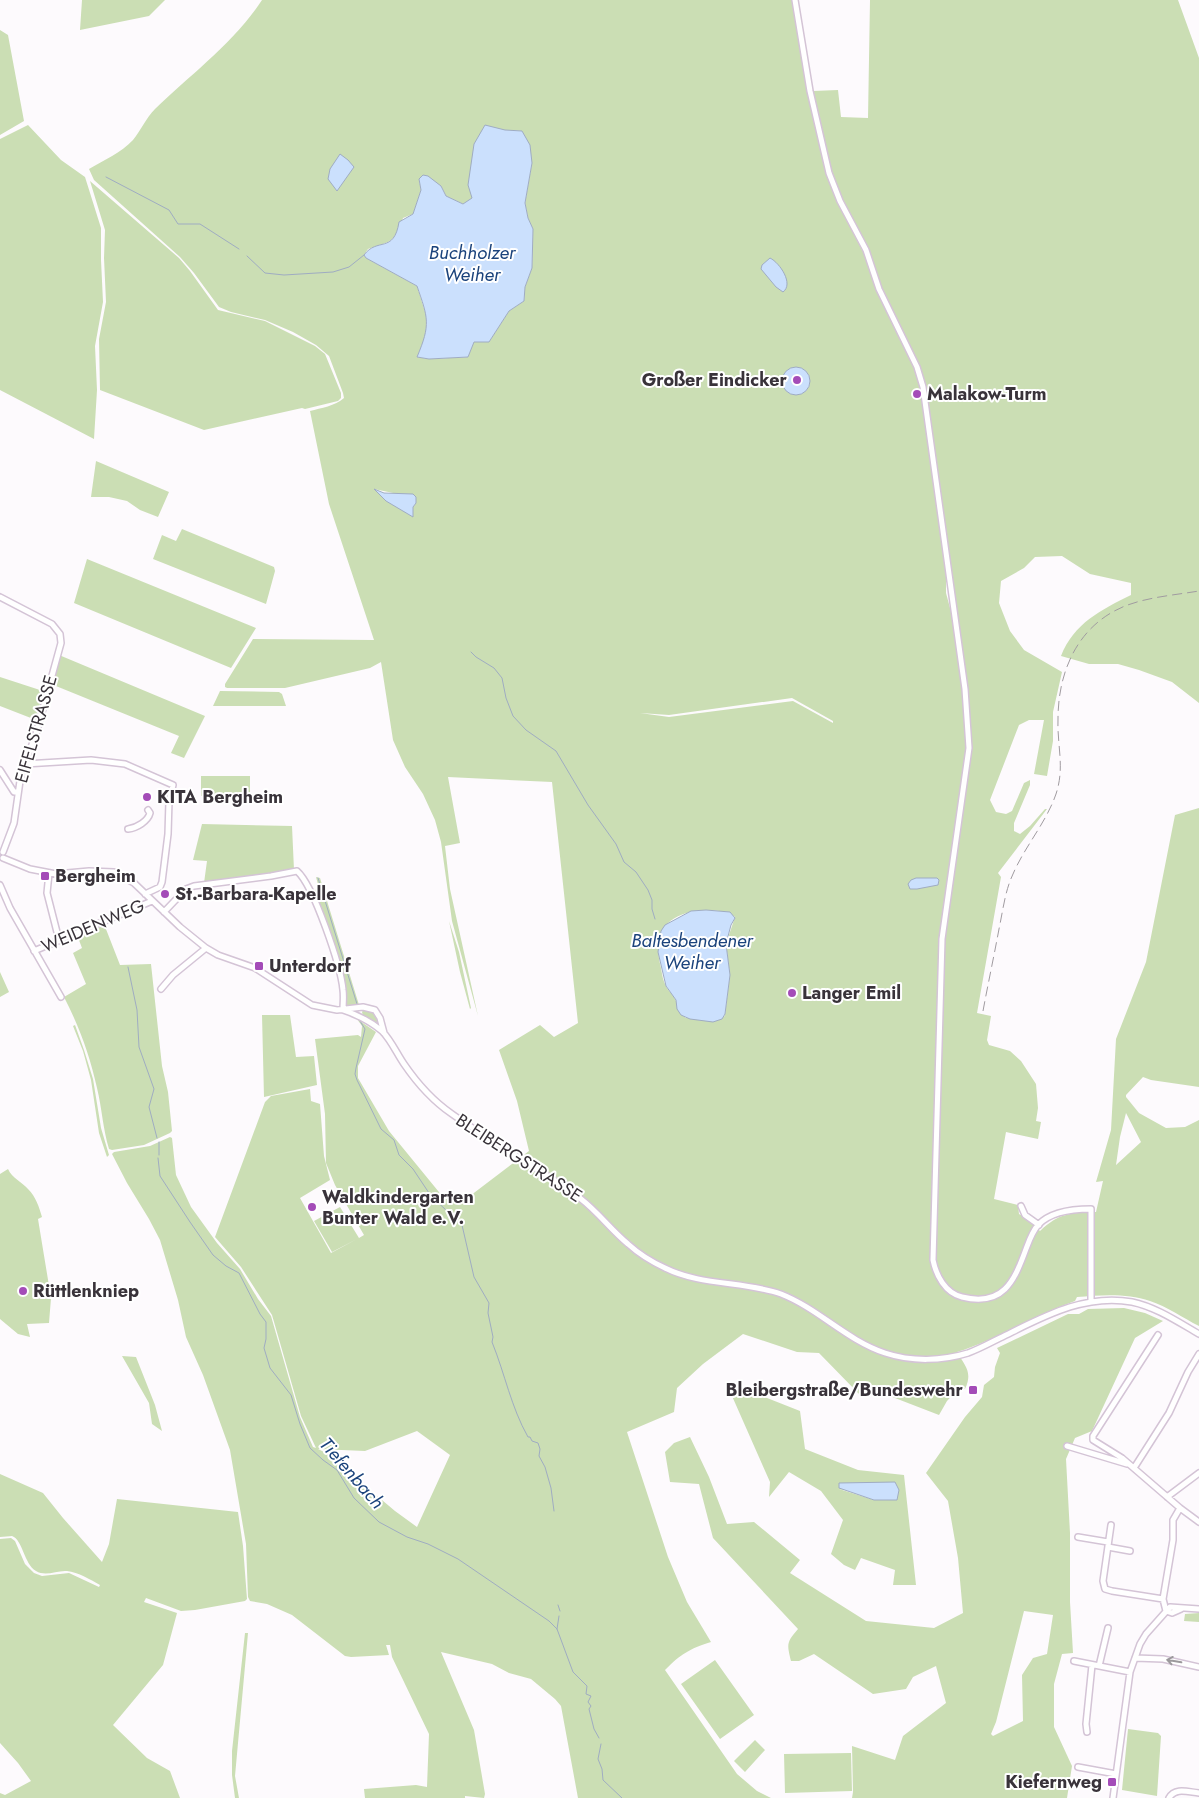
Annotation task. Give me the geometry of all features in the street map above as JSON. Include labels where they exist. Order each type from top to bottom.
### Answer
[{"type":"street","points":[[795,0],[810,91],[830,173],[840,201],[866,250],[879,289],[917,367],[923,387],[966,696],[969,748],[942,939],[933,1260],[935,1271],[942,1283],[959,1296],[981,1300],[996,1296],[1008,1287],[1016,1277],[1038,1225],[1052,1216],[1067,1210],[1091,1209],[1091,1302]]},
{"type":"street","name":"EIFELSTRASSE","points":[[0,597],[52,624],[60,634],[60,643],[36,734],[19,781],[14,823],[1,851]]},
{"type":"street","points":[[25,764],[91,760],[125,764],[173,785],[169,801],[168,834],[162,882],[160,888],[145,894]]},
{"type":"street","points":[[0,770],[14,792],[18,792]]},
{"type":"street","points":[[128,829],[133,829],[146,821],[150,816],[148,810]]},
{"type":"street","points":[[1,851],[4,860],[48,873],[114,872],[134,883],[152,902],[206,948],[218,955],[255,968],[312,1005],[343,1010],[363,1007],[375,1010],[382,1023],[378,1025],[373,1024]]},
{"type":"street","points":[[164,912],[186,889],[194,886],[297,872],[305,882],[326,926],[343,990],[343,1010]]},
{"type":"street","points":[[48,873],[48,893],[59,940]]},
{"type":"street","points":[[0,884],[10,908],[61,997]]},
{"type":"street","name":"WEIDENWEG","points":[[34,951],[152,902]]},
{"type":"street","points":[[161,989],[173,975],[206,948]]},
{"type":"street","points":[[360,1016],[359,1010],[363,1007]]},
{"type":"street","name":"BLEIBERGSTRASSE","points":[[343,1010],[360,1016],[384,1034],[405,1066],[429,1095],[451,1114],[561,1184],[586,1203],[628,1244],[647,1259],[668,1270],[691,1277],[781,1294],[801,1304],[868,1347],[887,1354],[921,1359],[939,1359],[969,1352],[1057,1311],[1077,1304],[1111,1301],[1131,1302],[1167,1316],[1199,1334]]},
{"type":"street","name":"BLEIBERGSTRASSE","points":[[382,1023],[384,1034]]},
{"type":"street","points":[[1021,1206],[1025,1215],[1038,1225]]},
{"type":"street","points":[[1158,1335],[1093,1436],[1093,1440],[1132,1467],[1199,1522]]},
{"type":"street","points":[[1132,1467],[1169,1413],[1188,1372],[1199,1354]]},
{"type":"street","points":[[1068,1446],[1132,1467]]},
{"type":"street","points":[[1167,1497],[1199,1473]]},
{"type":"street","points":[[1166,1611],[1163,1599],[1171,1553],[1173,1520],[1180,1508]]},
{"type":"street","points":[[1111,1525],[1103,1581],[1105,1588],[1112,1591],[1163,1599]]},
{"type":"street","points":[[1078,1537],[1130,1551]]},
{"type":"street","points":[[1114,1798],[1130,1672],[1135,1658],[1146,1634],[1170,1607],[1199,1609]]},
{"type":"street","points":[[1099,1666],[1108,1628]]},
{"type":"street","points":[[1135,1658],[1163,1659],[1199,1667]]},
{"type":"street","points":[[1074,1661],[1130,1672]]},
{"type":"street","points":[[1087,1732],[1086,1724],[1092,1665]]},
{"type":"street","points":[[1078,1767],[1116,1774]]},
{"type":"street","points":[[1169,1798],[1171,1794],[1177,1791],[1199,1793]]},
{"type":"green space","points":[[82,0],[165,0],[149,16],[80,30]]},
{"type":"green space","points":[[262,0],[793,0],[808,92],[839,203],[862,250],[866,245],[843,200],[828,160],[813,91],[838,90],[841,117],[868,118],[870,0],[1178,0],[1199,58],[1199,703],[1172,682],[1139,670],[1118,664],[1089,664],[1061,656],[1073,635],[1081,626],[1099,612],[1131,595],[1131,583],[1090,574],[1062,556],[1035,557],[1024,568],[1001,581],[999,603],[1010,631],[1024,650],[1062,672],[1053,712],[1053,741],[1047,776],[1034,774],[1044,720],[1029,720],[1019,725],[990,800],[996,812],[1006,814],[1012,811],[1024,783],[1030,780],[1030,785],[1014,823],[1014,831],[1020,834],[1047,809],[998,873],[1001,877],[977,1013],[991,1016],[987,1040],[989,1045],[1010,1051],[1021,1061],[1036,1084],[1038,1108],[1036,1121],[1041,1122],[1038,1139],[1006,1132],[994,1199],[1018,1205],[1019,1214],[1029,1220],[1040,1231],[1059,1217],[1096,1212],[1103,1181],[1096,1182],[1111,1130],[1116,1039],[1146,962],[1175,815],[1199,808],[1199,1087],[1151,1080],[1143,1077],[1126,1097],[1139,1113],[1166,1128],[1185,1127],[1199,1120],[1199,1326],[1163,1306],[1141,1298],[1114,1295],[1077,1297],[1075,1301],[987,1341],[957,1352],[967,1369],[967,1383],[965,1389],[960,1387],[947,1401],[939,1415],[869,1388],[860,1395],[819,1353],[797,1352],[743,1334],[703,1364],[677,1388],[674,1412],[627,1432],[668,1557],[687,1602],[711,1642],[686,1653],[665,1670],[737,1774],[757,1791],[771,1798],[578,1798],[561,1706],[555,1699],[531,1679],[509,1673],[492,1664],[441,1652],[474,1730],[485,1794],[484,1798],[465,1796],[465,1798],[365,1798],[364,1789],[416,1785],[427,1787],[429,1734],[392,1657],[390,1645],[386,1645],[389,1655],[345,1656],[292,1615],[267,1604],[250,1601],[248,1597],[246,1544],[230,1450],[203,1375],[186,1337],[178,1300],[160,1240],[112,1154],[114,1152],[150,1146],[170,1137],[172,1138],[176,1175],[191,1207],[217,1243],[240,1269],[271,1316],[300,1417],[313,1447],[316,1448],[301,1416],[272,1315],[241,1267],[215,1237],[265,1102],[271,1096],[310,1089],[311,1101],[320,1104],[324,1156],[330,1180],[300,1198],[331,1253],[357,1239],[332,1252],[314,1221],[340,1207],[359,1238],[364,1235],[335,1185],[326,1163],[325,1114],[315,1039],[358,1035],[361,1037],[362,1026],[357,1019],[376,1032],[358,1066],[358,1078],[389,1131],[443,1197],[462,1202],[529,1151],[517,1101],[499,1050],[540,1025],[554,1037],[578,1023],[552,782],[448,777],[460,843],[445,846],[450,889],[478,1016],[452,921],[441,842],[435,820],[423,794],[405,767],[393,740],[381,662],[370,668],[285,688],[225,687],[225,684],[253,639],[374,640],[329,504],[310,411],[336,403],[344,398],[343,393],[329,356],[316,345],[293,332],[265,320],[231,312],[219,307],[180,257],[94,180],[89,169],[118,153],[128,145],[155,109],[212,58],[251,16]],"holes":[[[505,130],[522,131],[532,163],[525,203],[528,218],[533,229],[532,268],[525,287],[524,301],[509,311],[489,342],[474,341],[468,357],[429,359],[417,357],[426,336],[426,315],[417,286],[366,258],[364,255],[368,249],[391,240],[403,218],[413,214],[421,190],[419,179],[441,186],[446,196],[463,204],[473,198]],[[796,367],[810,384],[806,391],[785,373]],[[374,489],[398,494],[416,503],[413,507],[386,501]],[[946,578],[959,632],[957,634],[946,593]],[[792,698],[833,721],[833,723],[793,701],[669,717],[640,713],[669,715]],[[916,878],[937,878],[917,889]],[[706,910],[725,912],[735,917],[726,944],[730,975],[724,1017],[686,1018],[683,1016],[664,982],[659,955],[661,933],[673,919]],[[1126,1113],[1141,1142],[1116,1165]],[[417,1431],[450,1455],[417,1527],[326,1453],[318,1449],[365,1451]]]},
{"type":"green space","points":[[0,30],[8,35],[24,121],[0,135]]},
{"type":"green space","points":[[28,125],[61,160],[85,177],[101,228],[103,302],[95,346],[97,390],[94,439],[0,390],[0,139]]},
{"type":"green space","points":[[90,181],[179,258],[218,310],[265,321],[315,346],[325,354],[341,393],[341,398],[338,401],[305,409],[302,408],[204,430],[100,390],[99,339],[106,302],[105,230]]},
{"type":"green space","points":[[96,461],[169,492],[158,517],[140,510],[127,501],[109,497],[91,497]]},
{"type":"green space","points":[[182,529],[274,567],[275,571],[266,604],[153,559],[162,535],[176,541]]},
{"type":"green space","points":[[87,559],[256,628],[231,668],[74,603]]},
{"type":"green space","points":[[59,655],[205,716],[184,758],[171,753],[179,736],[51,684]]},
{"type":"green space","points":[[0,677],[43,691],[36,720],[0,706]]},
{"type":"green space","points":[[220,691],[279,692],[282,694],[286,706],[213,706]]},
{"type":"green space","points":[[201,776],[250,776],[250,797],[201,796]]},
{"type":"green space","points":[[202,824],[292,826],[294,870],[204,883],[207,861],[193,860]]},
{"type":"green space","points":[[316,877],[320,878],[359,1005],[347,1008],[327,926],[311,892],[319,888]]},
{"type":"green space","points":[[449,921],[459,952],[470,1009],[460,972]]},
{"type":"green space","points":[[104,924],[120,965],[151,964],[162,1066],[168,1092],[172,1131],[144,1145],[112,1150],[109,1149],[97,1088],[87,1053],[64,997],[86,984],[73,953],[82,948],[77,935]]},
{"type":"green space","points":[[0,972],[9,992],[0,997]]},
{"type":"green space","points":[[364,1009],[373,1011],[380,1020],[374,1023],[363,1016],[362,1012]]},
{"type":"green space","points":[[262,1015],[290,1015],[296,1057],[314,1056],[317,1085],[264,1097]]},
{"type":"green space","points":[[75,1025],[93,1079],[101,1128],[109,1155],[107,1157],[99,1133],[91,1080],[83,1051],[73,1026]]},
{"type":"green space","points":[[8,1169],[33,1195],[42,1217],[38,1219],[51,1298],[49,1323],[27,1324],[30,1337],[18,1334],[0,1319],[0,1174]]},
{"type":"green space","points":[[1124,1308],[1145,1313],[1163,1321],[1135,1338],[1092,1431],[1075,1438],[1066,1459],[1073,1653],[1062,1654],[1054,1684],[1054,1727],[1072,1766],[1067,1798],[852,1798],[852,1746],[895,1760],[903,1736],[946,1703],[936,1666],[913,1677],[906,1689],[873,1694],[814,1654],[799,1661],[791,1661],[788,1644],[798,1629],[713,1538],[699,1484],[670,1482],[665,1452],[674,1443],[690,1437],[709,1477],[727,1524],[754,1522],[800,1560],[790,1573],[866,1621],[934,1628],[963,1613],[958,1558],[948,1501],[926,1473],[965,1417],[982,1397],[984,1385],[994,1377],[1000,1353],[997,1348],[1068,1314],[1079,1314],[1088,1309]],"holes":[[[1024,1611],[1053,1615],[1047,1654],[1033,1658],[1022,1675],[1023,1721],[993,1736],[991,1734],[996,1722]]]},
{"type":"green space","points":[[122,1356],[136,1357],[155,1405],[162,1431],[152,1424],[149,1403]]},
{"type":"green space","points":[[749,1391],[800,1411],[805,1449],[858,1470],[904,1475],[916,1585],[893,1585],[895,1570],[861,1558],[855,1570],[844,1565],[831,1554],[843,1520],[821,1491],[789,1472],[769,1497],[770,1482],[732,1396]],"holes":[[[839,1489],[897,1499],[874,1500]]]},
{"type":"green space","points":[[0,1474],[43,1493],[102,1562],[109,1544],[117,1499],[238,1512],[247,1599],[245,1601],[181,1611],[146,1598],[144,1602],[177,1613],[163,1665],[113,1725],[147,1758],[170,1771],[180,1798],[0,1798],[0,1793],[5,1795],[31,1781],[0,1743],[0,1539],[11,1538],[15,1541],[25,1564],[34,1573],[42,1576],[69,1573],[99,1587],[100,1585],[84,1576],[71,1572],[40,1573],[32,1568],[16,1538],[12,1536],[0,1537]]},
{"type":"green space","points":[[1199,1613],[1199,1622],[1184,1621],[1185,1614]]},
{"type":"green space","points":[[245,1633],[248,1633],[235,1776],[239,1798],[235,1798],[232,1775],[232,1751]]},
{"type":"green space","points":[[715,1660],[754,1715],[720,1739],[681,1684]]},
{"type":"green space","points":[[1128,1729],[1158,1733],[1161,1736],[1157,1796],[1122,1790]]},
{"type":"green space","points":[[755,1740],[765,1750],[745,1772],[734,1761]]},
{"type":"green space","points":[[851,1753],[852,1791],[785,1793],[784,1754]]},
{"type":"water","name":"Buchholzer Weiher","points":[[485,125],[505,130],[522,131],[530,145],[532,163],[525,203],[528,218],[533,229],[532,268],[525,287],[524,301],[509,311],[489,342],[474,342],[468,357],[429,359],[417,357],[426,328],[426,314],[417,286],[366,258],[364,255],[374,247],[389,242],[397,232],[399,222],[413,214],[421,190],[419,179],[423,175],[428,176],[441,186],[446,196],[463,204],[472,198],[468,185],[474,144]]},
{"type":"water","points":[[340,154],[354,167],[337,191],[328,179],[330,169]]},
{"type":"water","points":[[770,258],[778,264],[786,279],[787,284],[783,292],[776,287],[761,269],[762,265]]},
{"type":"water","points":[[796,367],[806,371],[810,381],[806,391],[796,395],[786,391],[782,381],[786,371]]},
{"type":"water","points":[[374,489],[384,493],[413,494],[416,497],[416,503],[413,507],[413,517],[386,501]]},
{"type":"water","points":[[916,878],[937,878],[939,880],[938,885],[910,889],[908,884]]},
{"type":"water","name":"Baltesbendener Weiher","points":[[691,911],[730,912],[735,918],[726,944],[730,975],[725,1014],[722,1019],[713,1022],[690,1019],[681,1015],[677,1009],[676,1000],[666,986],[658,952],[661,931],[665,925]]},
{"type":"water","points":[[895,1482],[899,1490],[897,1500],[874,1500],[839,1488],[839,1483]]},
{"type":"waterway","points":[[106,177],[169,210],[178,224],[200,224],[239,249]]},
{"type":"waterway","points":[[247,256],[265,273],[284,275],[333,272],[349,267],[364,255]]},
{"type":"waterway","points":[[471,652],[494,668],[502,678],[506,698],[513,716],[526,730],[556,751],[588,805],[616,844],[624,862],[636,872],[648,890],[652,900],[655,919]]},
{"type":"waterway","points":[[318,878],[357,1004]]},
{"type":"waterway","name":"Tiefenbach","points":[[128,967],[137,1010],[139,1047],[154,1089],[149,1107],[157,1138]]},
{"type":"waterway","points":[[360,1021],[365,1029],[355,1074],[357,1080],[381,1129],[394,1140],[399,1155],[413,1169],[431,1196],[462,1225],[474,1277],[489,1303],[488,1313],[493,1337],[492,1342],[522,1426],[528,1437],[538,1443],[540,1449],[539,1456],[545,1467],[551,1488],[554,1511]]},
{"type":"waterway","name":"Tiefenbach","points":[[159,1142],[159,1155]]},
{"type":"waterway","name":"Tiefenbach","points":[[158,1158],[160,1176],[190,1222],[213,1255],[226,1266],[239,1273],[266,1322],[264,1348],[270,1368],[291,1395],[310,1448],[337,1470],[354,1498],[379,1522],[407,1537],[428,1544],[458,1559],[549,1621],[557,1629],[573,1672],[587,1686],[586,1694],[591,1696],[588,1702],[591,1706],[589,1709],[594,1729],[599,1738]]},
{"type":"waterway","points":[[558,1605],[560,1611]]},
{"type":"waterway","points":[[557,1629],[559,1616]]},
{"type":"waterway","name":"Tiefenbach","points":[[601,1744],[598,1759],[602,1769],[603,1780],[622,1798]]},
{"type":"railway","points":[[983,1011],[1010,880],[1052,805],[1059,784],[1059,701],[1067,667],[1074,652],[1083,637],[1095,625],[1109,614],[1125,606],[1152,598],[1199,591]]},
{"type":"place","name":"Großer Eindicker","points":[[797,380]]},
{"type":"place","name":"Malakow-Turm","points":[[917,394]]},
{"type":"place","name":"KITA Bergheim","points":[[147,797]]},
{"type":"place","name":"Bergheim","points":[[45,876]]},
{"type":"place","name":"St.-Barbara-Kapelle","points":[[165,894]]},
{"type":"place","name":"Unterdorf","points":[[259,966]]},
{"type":"place","name":"Langer Emil","points":[[792,993]]},
{"type":"place","name":"Waldkindergarten Bunter Wald e.V.","points":[[312,1207]]},
{"type":"place","name":"Rüttlenkniep","points":[[23,1291]]},
{"type":"place","name":"Bleibergstraße/Bundeswehr","points":[[973,1390]]},
{"type":"place","name":"Kiefernweg","points":[[1112,1782]]}]
